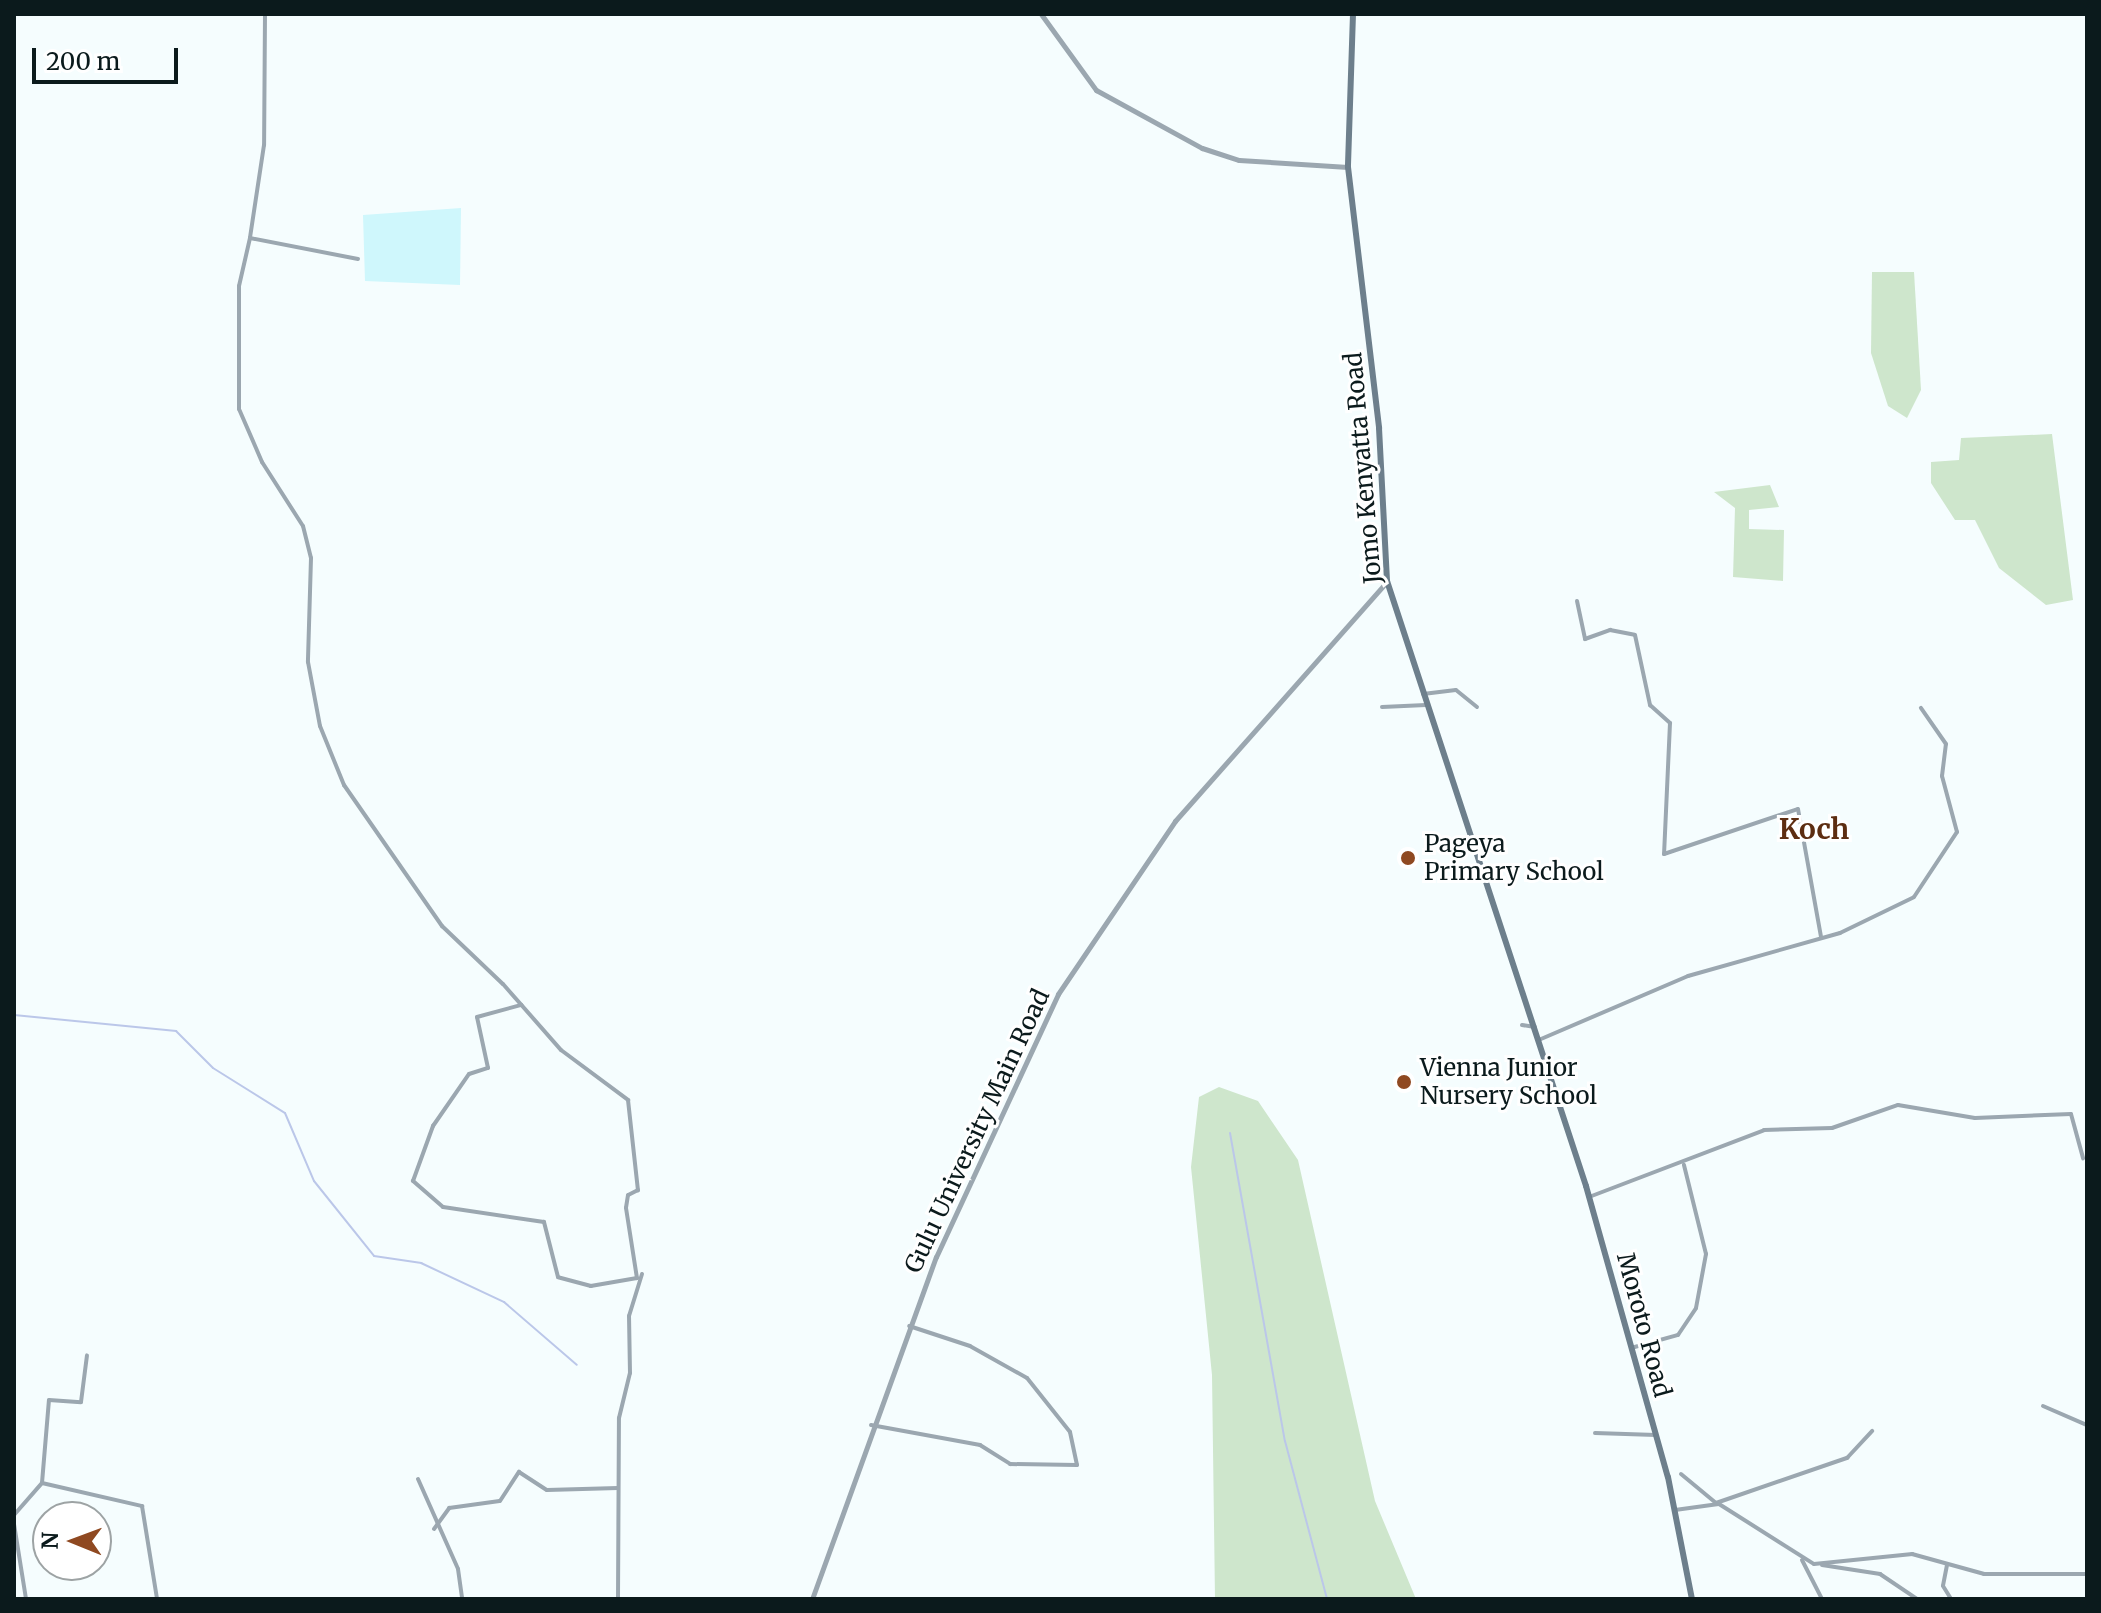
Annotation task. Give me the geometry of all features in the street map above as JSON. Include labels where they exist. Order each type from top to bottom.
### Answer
[{"type":"main road","name":"Jomo Kenyatta Road","points":[[1353,14],[1348,167],[1379,428],[1387,581],[1422,694],[1549,1064]]},
{"type":"main road","name":"Moroto Road","points":[[1549,1064],[1656,1435],[1675,1510],[1692,1599]]},
{"type":"street","points":[[265,14],[264,145],[250,238],[239,286],[239,409],[262,462],[303,526],[311,558],[308,662],[320,726],[344,785],[442,926],[561,1050],[628,1100],[638,1190],[628,1195],[626,1208],[642,1274],[629,1316],[618,1488],[618,1599]]},
{"type":"street","points":[[1041,14],[1096,90],[1202,148],[1248,162],[1348,167]]},
{"type":"street","points":[[250,238],[358,259]]},
{"type":"street","name":"Gulu University Main Road","points":[[812,1599],[871,1425],[909,1326],[1011,1089],[1087,948],[1175,821],[1387,581]]},
{"type":"street","points":[[1577,601],[1585,639],[1610,630],[1635,635],[1650,705],[1670,723],[1664,854],[1798,809],[1821,937]]},
{"type":"street","points":[[1422,694],[1456,690],[1477,707]]},
{"type":"street","points":[[1382,707],[1426,705]]},
{"type":"street","points":[[1541,1039],[1688,976],[1821,937],[1911,900],[1937,853],[1956,836],[1942,776],[1946,744],[1921,708]]},
{"type":"street","points":[[521,1005],[477,1017],[488,1068],[469,1074],[433,1126],[413,1181],[443,1207],[544,1222],[558,1277],[591,1286],[642,1274]]},
{"type":"street","points":[[1522,1025],[1536,1027]]},
{"type":"street","points":[[1589,1197],[1684,1164],[1764,1130],[1832,1128],[1898,1105],[1975,1118],[2071,1114],[2083,1158]]},
{"type":"street","points":[[1631,1348],[1678,1335],[1700,1295],[1706,1254],[1684,1164]]},
{"type":"street","points":[[871,1425],[980,1445],[1010,1464],[1077,1465],[1070,1432],[1027,1378],[970,1346],[909,1326]]},
{"type":"street","points":[[14,1515],[42,1483],[49,1400],[81,1402],[87,1355]]},
{"type":"street","points":[[2043,1406],[2087,1425]]},
{"type":"street","points":[[1675,1510],[1716,1503],[1847,1458],[1872,1431]]},
{"type":"street","points":[[1595,1433],[1656,1435]]},
{"type":"street","points":[[434,1529],[449,1508],[500,1501],[519,1472],[547,1490],[618,1488]]},
{"type":"street","points":[[1681,1474],[1716,1503],[1801,1558],[1880,1574],[1917,1599]]},
{"type":"street","points":[[418,1479],[434,1529],[458,1569],[462,1599]]},
{"type":"street","points":[[42,1483],[142,1506],[157,1599]]},
{"type":"street","points":[[14,1524],[26,1599]]},
{"type":"street","points":[[1820,1564],[1912,1554],[1984,1574],[2087,1574]]},
{"type":"street","points":[[1801,1558],[1822,1599]]},
{"type":"street","points":[[1948,1564],[1943,1586],[1951,1599]]},
{"type":"shaded area","points":[[461,208],[460,285],[365,281],[363,215]]},
{"type":"green space","points":[[1872,272],[1914,272],[1921,390],[1907,418],[1888,406],[1871,353]]},
{"type":"green space","points":[[2052,434],[2073,600],[2046,605],[1999,568],[1975,520],[1955,520],[1931,483],[1931,462],[1959,460],[1961,438]]},
{"type":"green space","points":[[1770,485],[1779,507],[1749,510],[1749,529],[1784,530],[1783,581],[1733,577],[1735,508],[1714,492]]},
{"type":"green space","points":[[1219,1087],[1258,1101],[1298,1160],[1375,1501],[1416,1599],[1215,1599],[1212,1375],[1191,1167],[1199,1097]]},
{"type":"waterway","points":[[14,1015],[176,1031],[213,1068],[285,1113],[314,1181],[374,1256],[421,1263],[504,1302],[577,1365]]},
{"type":"waterway","points":[[1230,1133],[1285,1441],[1327,1599]]},
{"type":"place","name":"Pageya Primary School","points":[[1408,858]]},
{"type":"place","name":"Vienna Junior Nursery School","points":[[1404,1082]]},
{"type":"district","name":"Koch","points":[[1814,829]]}]
